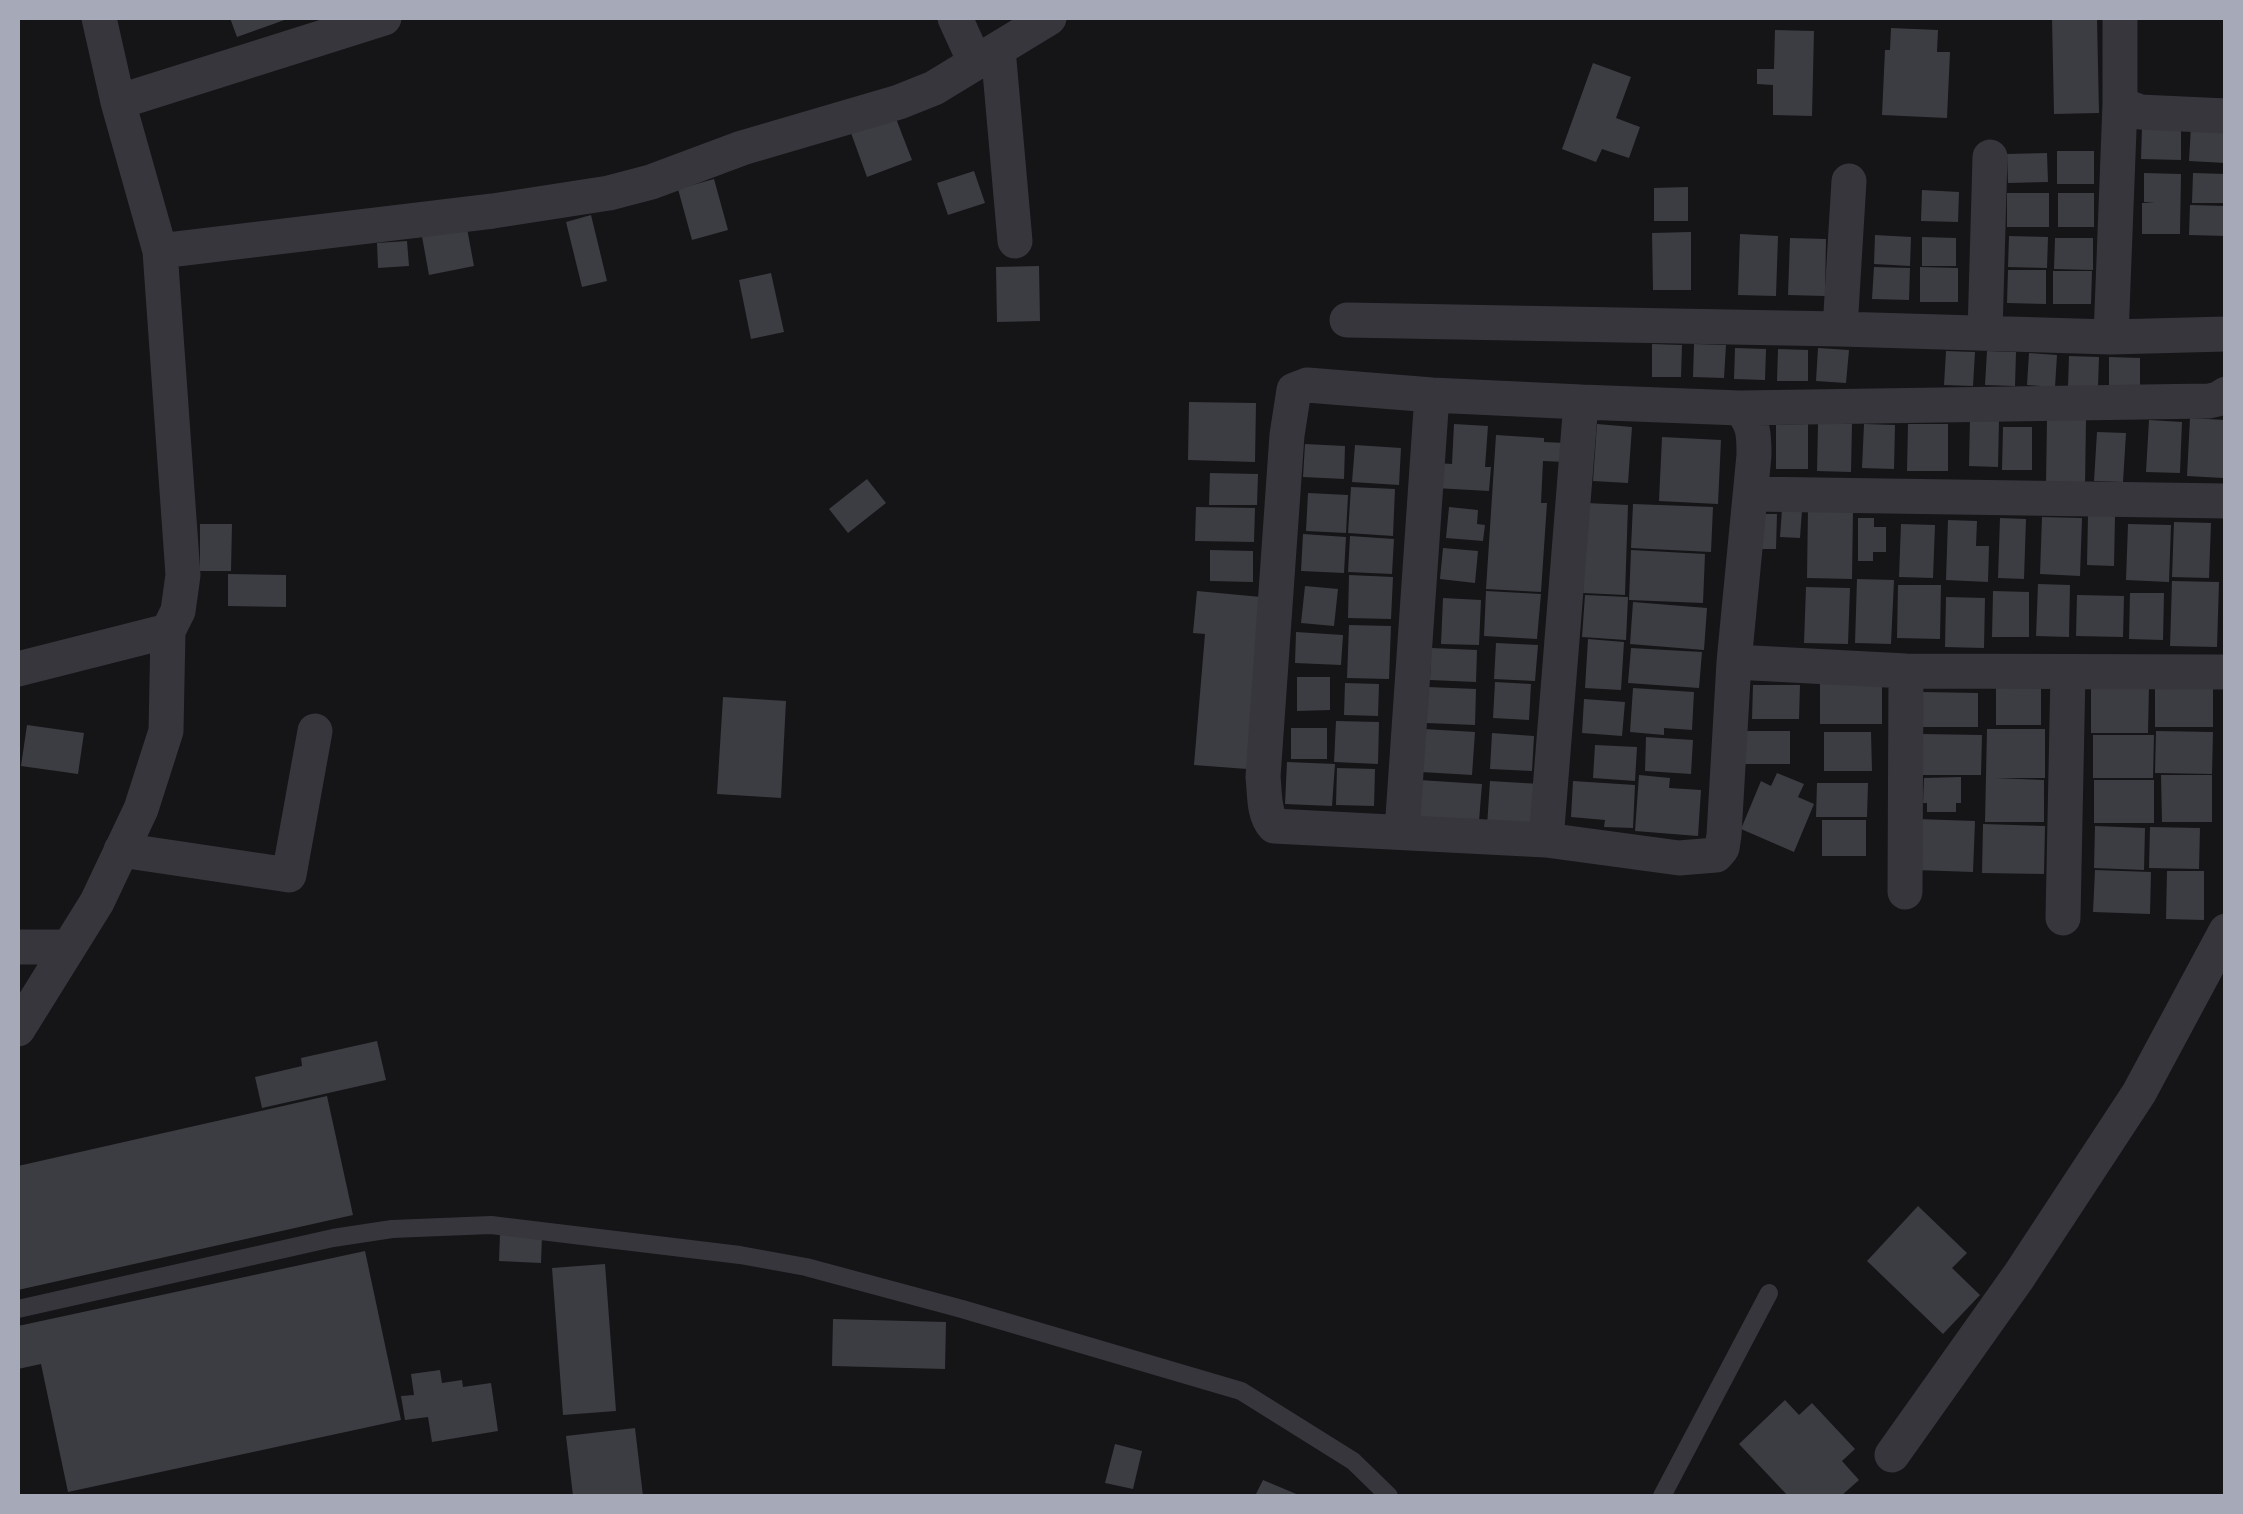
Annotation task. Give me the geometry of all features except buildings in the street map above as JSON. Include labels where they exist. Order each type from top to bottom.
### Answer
[{"type":"street","points":[[18,1029],[97,902],[141,809],[166,731],[168,631],[178,611],[183,576],[160,251],[99,18]]},
{"type":"street","points":[[118,102],[384,18]]},
{"type":"street","points":[[955,18],[986,55],[1015,241]]},
{"type":"street","points":[[160,251],[493,211],[609,193],[651,182],[742,148],[934,88],[1049,18]]},
{"type":"street","points":[[2111,337],[2120,18]]},
{"type":"street","points":[[2120,104],[2140,112],[2226,116]]},
{"type":"street","points":[[1985,334],[1990,157]]},
{"type":"street","points":[[1840,329],[1849,180]]},
{"type":"street","points":[[1347,320],[2111,337],[2226,334]]},
{"type":"street","points":[[1740,408],[1750,419],[1754,434],[1751,494],[1734,662],[1724,835],[1716,855],[1678,858],[1546,840],[1271,824],[1263,777],[1294,390],[1316,385],[1432,395],[1740,408],[2209,401],[2226,394]]},
{"type":"street","points":[[1402,832],[1432,395]]},
{"type":"street","points":[[1546,840],[1582,402]]},
{"type":"street","points":[[1751,494],[2226,501]]},
{"type":"street","points":[[18,669],[168,631]]},
{"type":"street","points":[[1734,662],[1906,670],[2226,672]]},
{"type":"street","points":[[1905,892],[1906,670]]},
{"type":"street","points":[[2063,918],[2068,672]]},
{"type":"street","points":[[122,850],[289,875],[315,731]]},
{"type":"street","points":[[1892,1456],[2019,1276],[2139,1093],[2226,931]]},
{"type":"street","points":[[18,947],[68,948]]},
{"type":"lane","points":[[18,1309],[333,1238],[392,1229],[491,1226],[740,1255],[806,1267],[962,1309],[1241,1390],[1353,1461],[1389,1496]]},
{"type":"lane","points":[[1662,1496],[1769,1293]]}]
